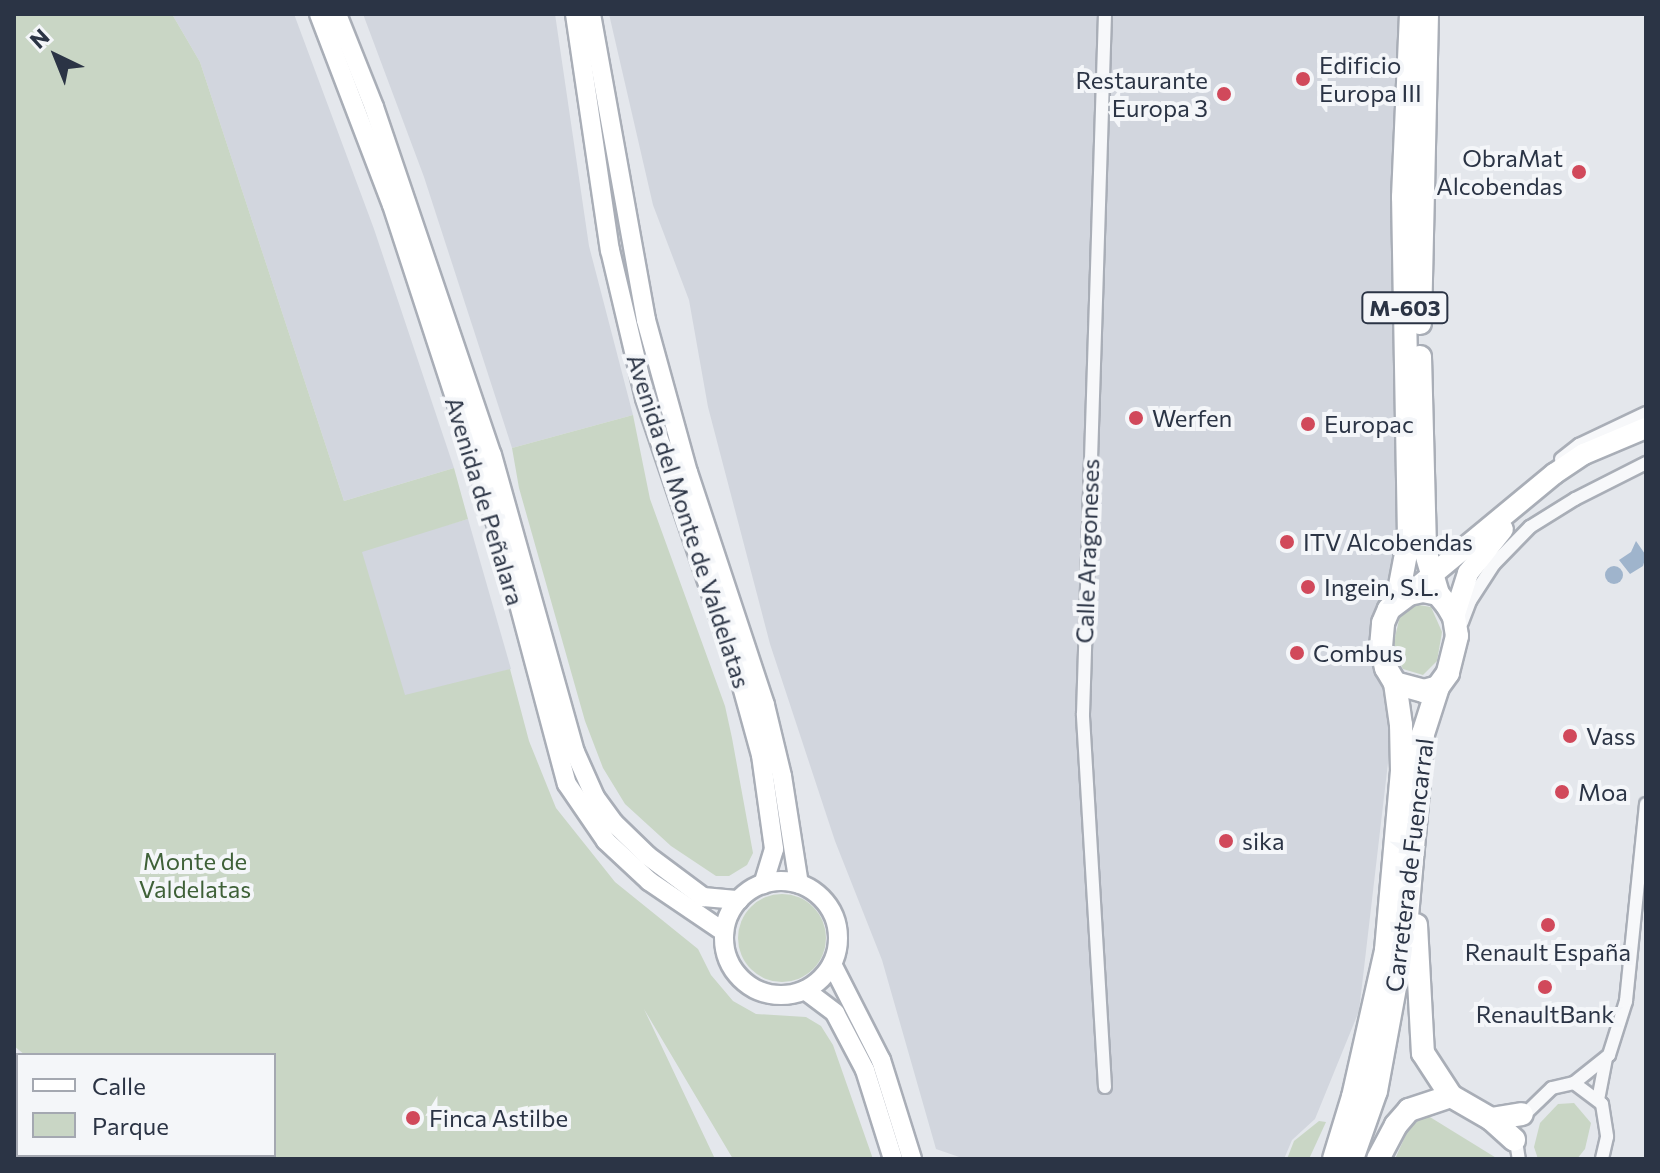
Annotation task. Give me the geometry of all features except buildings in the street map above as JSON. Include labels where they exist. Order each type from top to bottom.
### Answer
[{"type":"highway","name":"M-603","points":[[1395,683],[1386,668],[1381,647],[1383,623],[1403,598],[1409,538],[1403,197],[1411,14]]},
{"type":"highway","name":"M-603","points":[[1427,14],[1419,332],[1425,538],[1435,585],[1456,627]]},
{"type":"highway","points":[[1403,598],[1435,585]]},
{"type":"highway","points":[[1395,683],[1424,691],[1438,687],[1448,673],[1456,627]]},
{"type":"highway","name":"Carretera de Fuencarral","points":[[1334,1159],[1353,1097],[1386,950],[1402,771],[1401,725],[1395,683]]},
{"type":"highway","name":"Carretera de Fuencarral","points":[[1376,1091],[1406,928],[1423,734],[1438,687]]},
{"type":"highway","points":[[1415,848],[1419,1026],[1423,1053],[1451,1096],[1491,1119],[1516,1150]]},
{"type":"highway","points":[[1352,1159],[1376,1091]]},
{"type":"highway","points":[[1368,1159],[1375,1139],[1376,1091]]},
{"type":"highway","points":[[1378,1159],[1396,1125],[1409,1110],[1451,1096]]},
{"type":"highway","points":[[1319,1159],[1333,1125],[1353,1097]]},
{"type":"highway","points":[[1491,1119],[1522,1114]]},
{"type":"main road","points":[[1435,585],[1519,498],[1584,454],[1637,432]]},
{"type":"main road","points":[[1456,627],[1468,573],[1492,540],[1542,493],[1637,432]]},
{"type":"street","name":"Avenida de Peñalara","points":[[319,14],[392,205],[504,548],[567,784],[606,841],[649,881],[724,932]]},
{"type":"street","name":"Avenida de Peñalara","points":[[337,14],[374,107],[492,455],[575,752],[595,797],[614,823],[648,856],[703,897],[739,900]]},
{"type":"street","name":"Avenida del Monte de Valdelatas","points":[[575,14],[610,250],[645,398],[740,679],[761,755],[774,849],[763,884]]},
{"type":"street","name":"Avenida del Monte de Valdelatas","points":[[591,14],[646,320],[688,472],[765,705],[782,776],[799,884]]},
{"type":"street","name":"Calle Aragoneses","points":[[1105,14],[1083,714],[1105,1087]]},
{"type":"street","points":[[1519,498],[1579,445],[1646,413]]},
{"type":"street","points":[[1456,627],[1494,564],[1530,527],[1575,499],[1646,463]]},
{"type":"street","points":[[1598,1100],[1606,1058],[1626,1001],[1646,804]]},
{"type":"street","points":[[763,884],[799,884],[826,902],[834,916],[837,948],[832,964],[821,979],[805,990],[771,994],[741,979],[731,966],[724,932],[729,915],[739,900],[763,884]]},
{"type":"street","points":[[832,964],[881,1060],[912,1159]]},
{"type":"street","points":[[805,990],[835,1013],[865,1070],[893,1159]]},
{"type":"street","points":[[1516,1150],[1522,1114],[1552,1088],[1574,1083],[1606,1058]]},
{"type":"street","points":[[1574,1083],[1598,1100],[1606,1118],[1602,1159]]},
{"type":"shaded area","points":[[172,14],[294,14],[374,229],[454,468],[344,501],[200,62]]},
{"type":"shaded area","points":[[363,14],[555,14],[589,246],[633,415],[512,448],[424,177]]},
{"type":"shaded area","points":[[609,14],[1413,14],[1396,570],[1380,622],[1393,720],[1359,1011],[1315,1119],[1292,1140],[1284,1159],[965,1159],[936,1149],[882,960],[835,841],[770,644],[708,407],[689,300],[653,205]]},
{"type":"shaded area","points":[[468,519],[511,669],[403,700],[360,550]]},
{"type":"green space","name":"Monte de Valdelatas","points":[[14,14],[172,14],[200,62],[344,501],[454,468],[468,519],[362,552],[405,695],[510,669],[529,741],[556,808],[615,882],[698,949],[711,975],[733,1001],[756,1014],[806,1017],[821,1026],[833,1045],[873,1159],[733,1159],[644,1009],[715,1159],[159,1159],[156,1157],[276,1157],[276,1053],[23,1053],[14,1046]]},
{"type":"green space","points":[[633,415],[650,499],[725,706],[732,738],[753,853],[747,865],[729,876],[716,876],[671,846],[625,804],[603,768],[585,721],[519,488],[512,448]]},
{"type":"green space","points":[[1413,604],[1431,607],[1442,632],[1437,661],[1423,675],[1403,669],[1396,656],[1394,641],[1400,616]]},
{"type":"green space","points":[[782,894],[799,898],[813,907],[822,921],[826,938],[822,955],[813,969],[799,978],[782,982],[765,978],[751,969],[742,955],[738,938],[742,921],[751,907],[765,898]]},
{"type":"green space","points":[[1574,1103],[1591,1123],[1585,1149],[1577,1159],[1538,1159],[1534,1147],[1540,1123],[1558,1104]]},
{"type":"green space","points":[[1425,1114],[1498,1159],[1395,1159],[1408,1130]]},
{"type":"green space","points":[[1319,1121],[1326,1122],[1309,1159],[1287,1159],[1294,1141]]},
{"type":"water","points":[[1636,541],[1645,559],[1643,566],[1630,574],[1619,560],[1631,552]]},
{"type":"water","points":[[1614,566],[1623,575],[1614,584],[1605,575]]},
{"type":"place","name":"Edificio Europa III","points":[[1303,79]]},
{"type":"place","name":"Restaurante Europa 3","points":[[1224,94]]},
{"type":"place","name":"ObraMat Alcobendas","points":[[1579,172]]},
{"type":"place","name":"Werfen","points":[[1136,418]]},
{"type":"place","name":"Europac","points":[[1308,424]]},
{"type":"place","name":"ITV Alcobendas","points":[[1287,542]]},
{"type":"place","name":"Ingein, S.L.","points":[[1308,587]]},
{"type":"place","name":"Combus","points":[[1297,653]]},
{"type":"place","name":"Vass","points":[[1570,736]]},
{"type":"place","name":"Moa","points":[[1562,792]]},
{"type":"place","name":"sika","points":[[1226,841]]},
{"type":"place","name":"Renault España","points":[[1548,925]]},
{"type":"place","name":"RenaultBank","points":[[1545,987]]},
{"type":"place","name":"Finca Astilbe","points":[[413,1118]]}]
